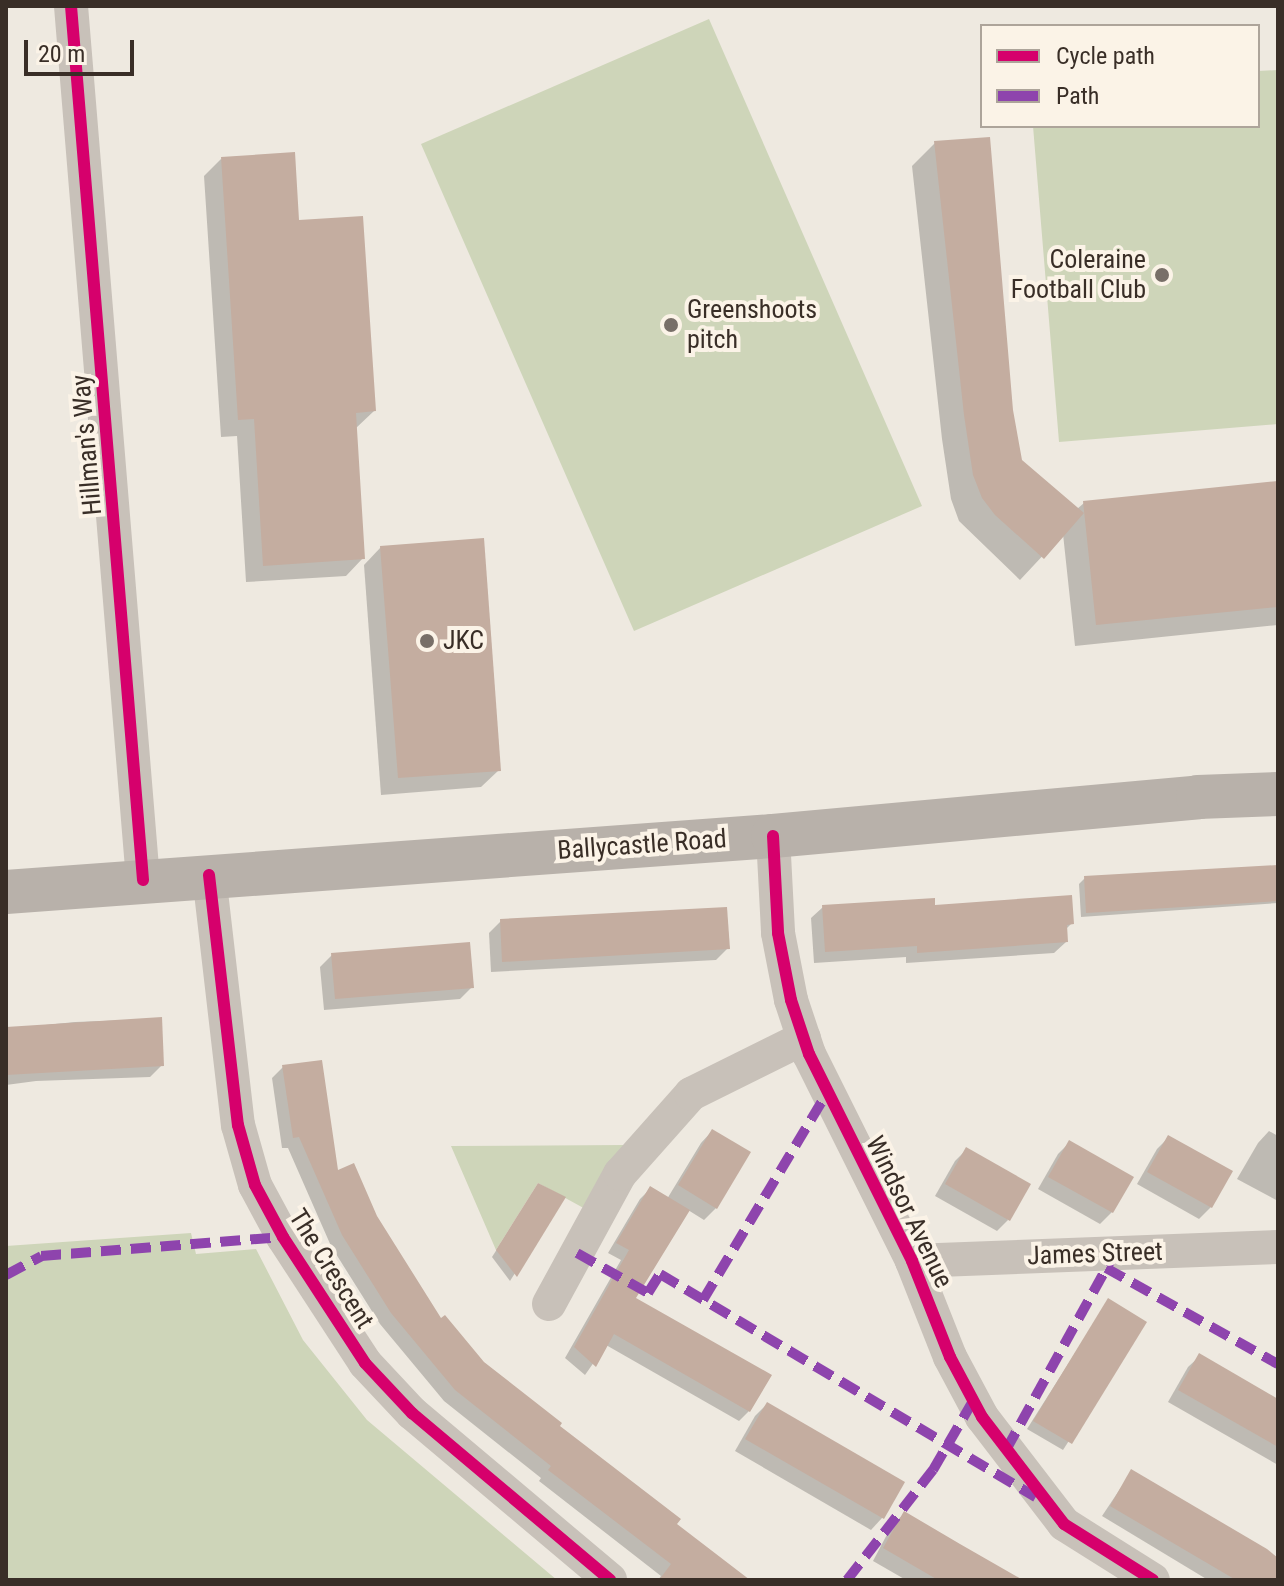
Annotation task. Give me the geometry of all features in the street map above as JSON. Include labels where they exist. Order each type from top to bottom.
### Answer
[{"type":"main road","name":"Ballycastle Road","points":[[6,892],[773,836],[1198,797],[1278,794]]},
{"type":"street","name":"Hillman's Way","points":[[71,6],[143,880]]},
{"type":"street","name":"Windsor Avenue","points":[[773,836],[778,933],[791,1000],[840,1121],[912,1261],[950,1357],[982,1417],[1064,1524],[1153,1580]]},
{"type":"street","name":"The Crescent","points":[[209,875],[238,1125],[255,1185],[283,1237],[365,1363],[403,1403],[610,1580]]},
{"type":"street","points":[[549,1304],[620,1174],[691,1094],[804,1038]]},
{"type":"street","name":"James Street","points":[[912,1261],[1278,1247]]},
{"type":"green space","name":"Greenshoots pitch","points":[[709,19],[922,506],[634,631],[421,144]]},
{"type":"green space","name":"Coleraine Football Club","points":[[1278,70],[1278,424],[1059,442],[1033,128],[1260,128],[1260,71]]},
{"type":"green space","points":[[625,1145],[589,1211],[538,1183],[496,1250],[451,1146]]},
{"type":"green space","points":[[191,1233],[196,1254],[256,1249],[303,1340],[367,1420],[557,1580],[6,1580],[6,1246]]},
{"type":"building","points":[[990,137],[1013,410],[1022,460],[1084,513],[1044,559],[995,515],[982,498],[973,475],[964,415],[934,141]]},
{"type":"building","points":[[295,152],[299,220],[363,216],[376,411],[356,413],[365,559],[263,566],[254,419],[238,420],[221,157]]},
{"type":"building","points":[[1278,481],[1278,607],[1096,625],[1083,501]]},
{"type":"building","points":[[484,538],[501,771],[398,778],[380,546]]},
{"type":"building","points":[[1278,865],[1278,901],[1086,913],[1084,876]]},
{"type":"building","points":[[1072,895],[1074,924],[1067,925],[1068,942],[917,953],[917,946],[825,952],[822,905],[935,898],[935,905]]},
{"type":"building","points":[[727,907],[730,949],[502,962],[500,919]]},
{"type":"building","points":[[470,942],[474,988],[335,999],[331,953]]},
{"type":"building","points":[[162,1017],[164,1066],[6,1075],[6,1027]]},
{"type":"building","points":[[322,1060],[338,1170],[354,1163],[377,1216],[441,1318],[445,1315],[484,1362],[562,1423],[560,1426],[681,1519],[677,1524],[750,1580],[659,1580],[671,1564],[548,1470],[551,1466],[455,1390],[391,1313],[342,1235],[299,1137],[293,1138],[282,1065]]},
{"type":"building","points":[[712,1129],[751,1152],[717,1209],[678,1185]]},
{"type":"building","points":[[1168,1135],[1233,1171],[1212,1208],[1147,1172]]},
{"type":"building","points":[[1069,1140],[1134,1177],[1113,1213],[1048,1177]]},
{"type":"building","points":[[966,1147],[1031,1184],[1010,1221],[945,1184]]},
{"type":"building","points":[[538,1183],[566,1197],[517,1277],[496,1250]]},
{"type":"building","points":[[650,1186],[690,1210],[636,1298],[772,1375],[750,1412],[614,1334],[596,1367],[574,1347],[629,1250],[616,1243]]},
{"type":"building","points":[[1108,1298],[1147,1322],[1072,1444],[1033,1421]]},
{"type":"building","points":[[1199,1353],[1278,1399],[1278,1447],[1178,1390]]},
{"type":"building","points":[[767,1402],[905,1482],[884,1519],[745,1439]]},
{"type":"building","points":[[1131,1469],[1267,1549],[1278,1558],[1278,1580],[1236,1580],[1110,1506]]},
{"type":"building","points":[[904,1511],[1023,1580],[938,1580],[883,1548]]},
{"type":"marked path","points":[[703,1300],[827,1093]]},
{"type":"marked path","points":[[6,1275],[41,1256],[283,1237]]},
{"type":"marked path","points":[[577,1253],[648,1293],[660,1274],[1036,1497]]},
{"type":"marked path","points":[[1006,1450],[1114,1254]]},
{"type":"marked path","points":[[1106,1268],[1278,1364]]},
{"type":"marked path","points":[[847,1580],[933,1470],[973,1401]]},
{"type":"cycle path","points":[[71,6],[143,880]]},
{"type":"cycle path","points":[[773,836],[778,933],[791,1000],[809,1054],[912,1261],[950,1357],[982,1417],[1064,1524],[1153,1580]]},
{"type":"cycle path","points":[[209,875],[238,1125],[255,1185],[283,1237],[365,1363],[412,1413],[610,1580]]},
{"type":"place","name":"Coleraine Football Club","points":[[1162,275]]},
{"type":"place","name":"Greenshoots pitch","points":[[671,325]]},
{"type":"place","name":"JKC","points":[[427,641]]}]
